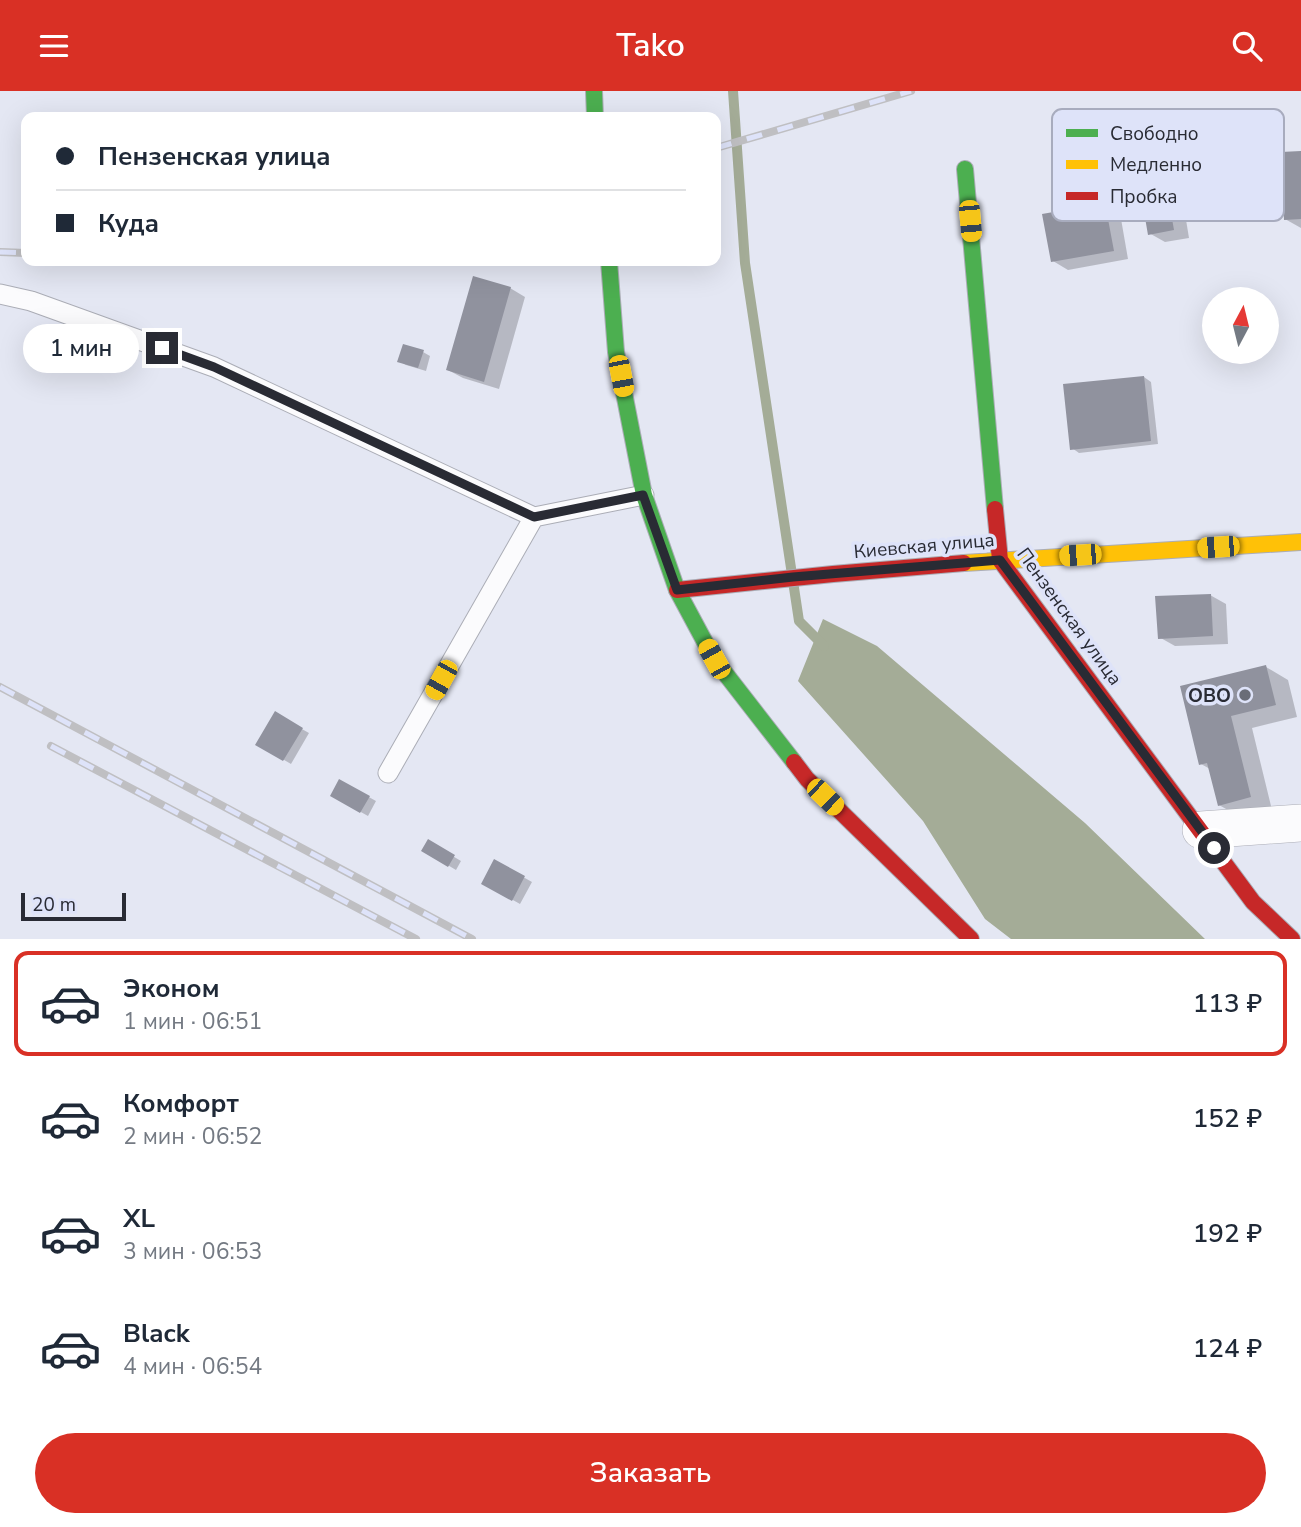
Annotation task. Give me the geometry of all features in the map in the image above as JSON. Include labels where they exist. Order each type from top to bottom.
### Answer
[{"type":"street","points":[[594,91],[595,112]]},
{"type":"street","name":"Пензенская улица","points":[[965,169],[1000,560],[1253,902],[1292,939]]},
{"type":"street","points":[[609,266],[616,352],[643,495],[677,590],[714,659],[807,779],[971,939]]},
{"type":"street","name":"Киевская улица","points":[[677,590],[777,578],[1000,560],[1301,542]]},
{"type":"street","points":[[1201,830],[1301,823]]},
{"type":"lane","points":[[0,294],[31,301],[214,367],[534,517],[643,495]]},
{"type":"lane","points":[[388,773],[534,517]]},
{"type":"shaded area","points":[[823,619],[877,646],[1085,823],[1205,939],[1011,939],[985,919],[923,821],[798,681]]},
{"type":"building","points":[[1301,151],[1301,219],[1284,220],[1284,152]]},
{"type":"building","points":[[1052,212],[1052,221],[1108,221],[1114,251],[1051,262],[1042,214]]},
{"type":"building","points":[[1146,221],[1172,221],[1174,230],[1148,235]]},
{"type":"building","points":[[473,276],[511,287],[484,382],[446,370]]},
{"type":"building","points":[[403,344],[424,350],[418,368],[397,362]]},
{"type":"building","points":[[1144,376],[1151,441],[1070,450],[1063,384]]},
{"type":"building","points":[[1211,594],[1213,636],[1158,639],[1155,596]]},
{"type":"building","points":[[1266,665],[1276,705],[1231,716],[1251,797],[1218,806],[1207,763],[1199,765],[1180,686]]},
{"type":"building","points":[[275,711],[303,728],[283,761],[255,745]]},
{"type":"building","points":[[339,779],[370,796],[360,813],[330,796]]},
{"type":"building","points":[[428,839],[455,855],[448,867],[421,851]]},
{"type":"building","points":[[494,859],[525,876],[512,901],[481,884]]},
{"type":"waterway","points":[[733,91],[745,263],[799,621],[824,646]]},
{"type":"railway","points":[[721,147],[911,91]]},
{"type":"railway","points":[[0,252],[21,253]]},
{"type":"railway","points":[[0,687],[472,939]]},
{"type":"railway","points":[[51,746],[416,939]]},
{"type":"traffic: fast","points":[[594,91],[595,112]]},
{"type":"traffic: fast","points":[[965,169],[995,509]]},
{"type":"traffic: fast","points":[[609,266],[616,352],[644,495],[677,590],[714,659],[794,762]]},
{"type":"traffic: slow","points":[[964,563],[1301,542]]},
{"type":"traffic: jam","points":[[995,509],[1000,560],[1253,902],[1292,939]]},
{"type":"traffic: jam","points":[[677,590],[964,563]]},
{"type":"traffic: jam","points":[[794,762],[807,779],[971,939]]},
{"type":"place","name":"ОВО","points":[[1245,695]]},
{"type":"route","points":[[162,348],[214,367],[534,517],[643,495],[677,590],[793,577],[1000,560],[1214,848]]}]
